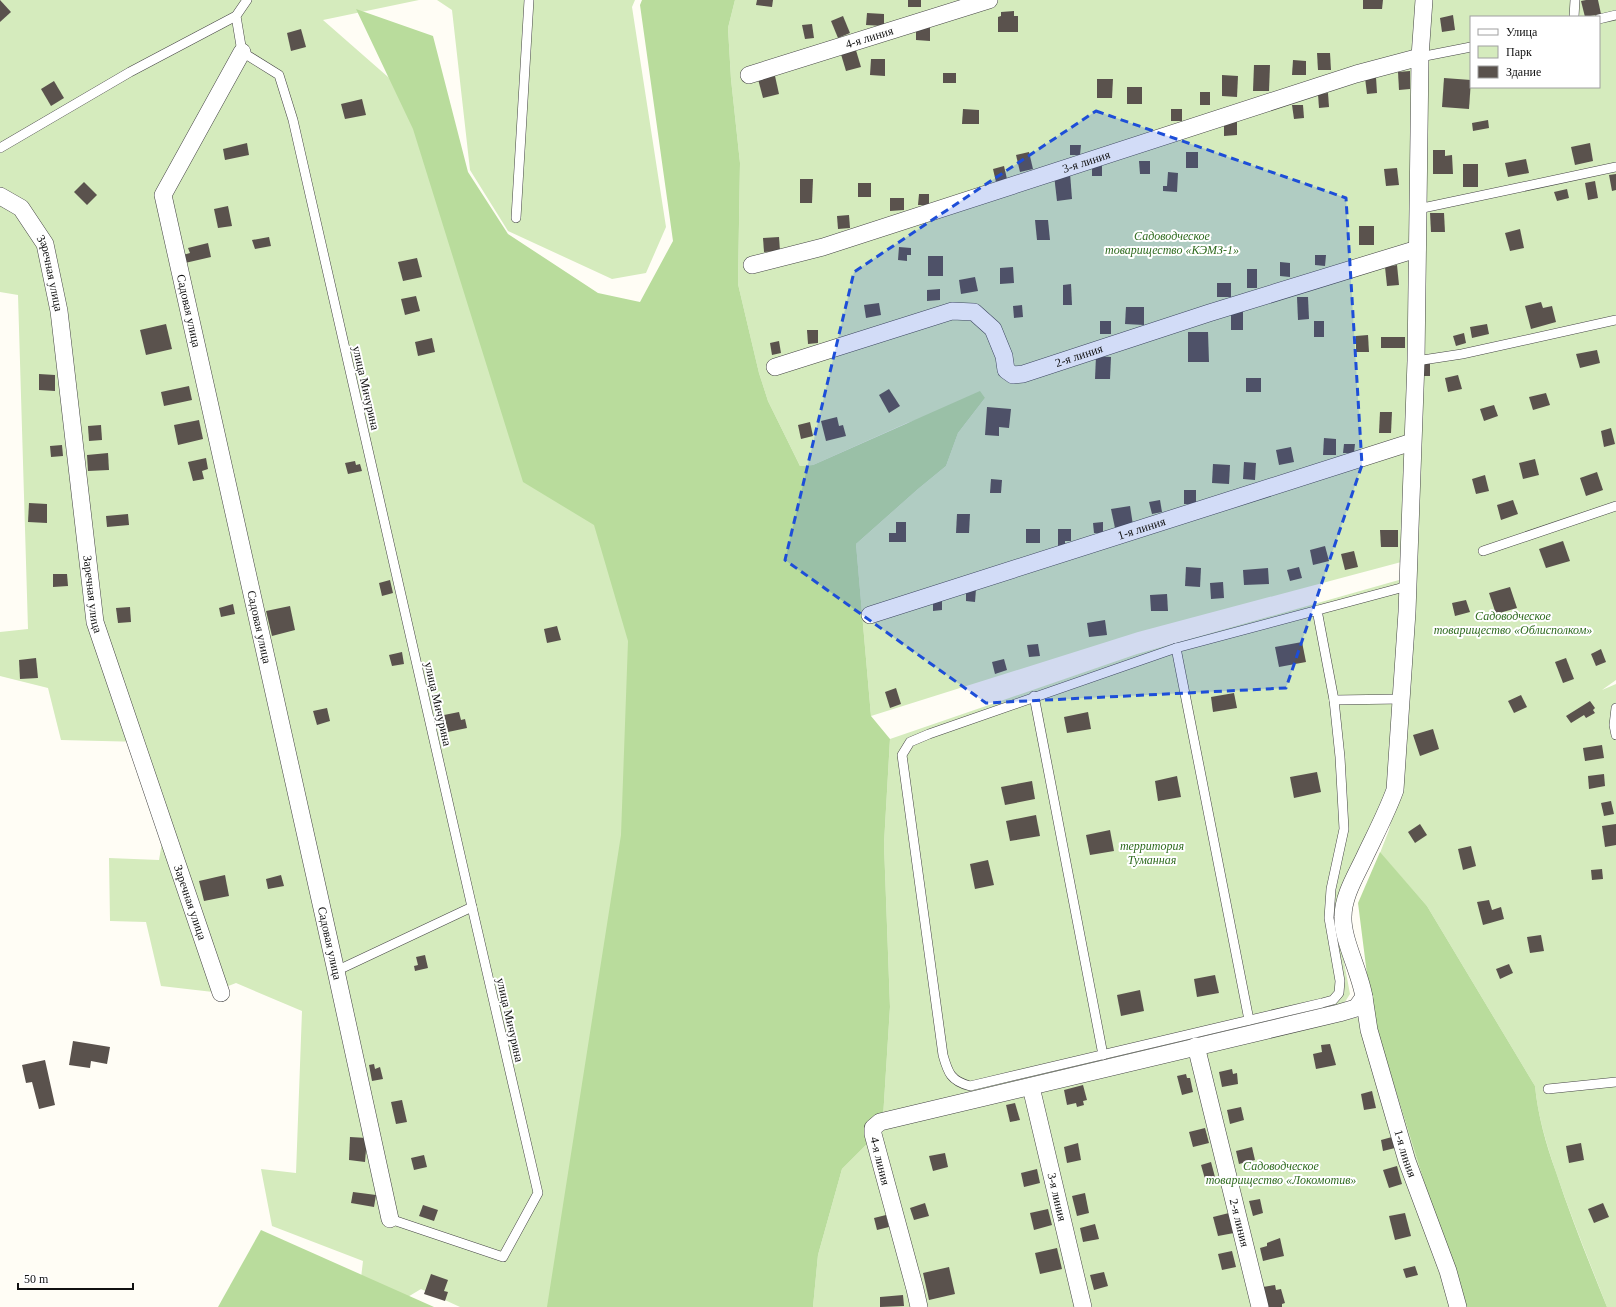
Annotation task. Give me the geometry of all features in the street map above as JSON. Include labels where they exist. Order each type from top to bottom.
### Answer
[{"type":"street","name":"4-я линия","points":[[749,75],[989,0]]},
{"type":"street","name":"1-я линия","points":[[1424,0],[1420,57],[1416,361],[1408,586],[1395,790],[1387,813],[1345,900],[1342,918],[1346,936],[1362,982],[1369,1030],[1407,1161],[1448,1271],[1458,1307]]},
{"type":"street","name":"Садовая улица","points":[[242,52],[163,195],[390,1219]]},
{"type":"street","name":"3-я линия","points":[[752,265],[823,247],[1356,74],[1420,57]]},
{"type":"street","name":"Заречная улица","points":[[0,196],[21,208],[45,244],[59,311],[95,622],[221,993]]},
{"type":"street","name":"2-я линия","points":[[775,367],[952,311],[974,312],[993,329],[1004,356],[1006,370],[1013,375],[1023,374],[1209,313],[1417,249]]},
{"type":"street","name":"1-я линия","points":[[870,615],[1412,442]]},
{"type":"street","points":[[1030,1079],[1196,1046],[1339,1013],[1356,1008],[1364,997]]},
{"type":"street","name":"2-я линия","points":[[1196,1046],[1260,1307]]},
{"type":"street","name":"4-я линия","points":[[919,1307],[873,1134],[873,1128],[880,1122],[1030,1079]]},
{"type":"street","name":"3-я линия","points":[[1030,1079],[1083,1307]]},
{"type":"lane","points":[[0,148],[130,72],[236,16],[247,0]]},
{"type":"lane","points":[[516,218],[530,0]]},
{"type":"lane","points":[[1574,16],[1575,0]]},
{"type":"lane","points":[[1600,19],[1616,15]]},
{"type":"lane","points":[[236,16],[242,52]]},
{"type":"lane","points":[[1420,57],[1470,47]]},
{"type":"lane","name":"улица Мичурина","points":[[242,52],[279,75],[293,120],[538,1193],[503,1257],[390,1219]]},
{"type":"lane","points":[[1418,209],[1616,167]]},
{"type":"lane","points":[[1416,361],[1462,354],[1616,320]]},
{"type":"lane","points":[[1483,551],[1616,506]]},
{"type":"lane","points":[[1317,610],[1334,700],[1340,758],[1344,829],[1331,889],[1329,918],[1340,981],[1340,993],[1333,1000],[1103,1055],[1030,1079],[970,1086],[958,1083],[947,1071],[943,1055],[902,756],[910,742],[1034,696],[1176,648],[1317,610],[1408,586]]},
{"type":"lane","points":[[1176,648],[1248,1020]]},
{"type":"lane","points":[[1034,696],[1103,1055]]},
{"type":"lane","points":[[1334,700],[1401,699]]},
{"type":"lane","points":[[1616,708],[1614,725],[1616,735]]},
{"type":"lane","points":[[336,971],[472,907]]},
{"type":"lane","points":[[1548,1089],[1616,1082]]},
{"type":"highlighted area","points":[[1096,111],[1346,198],[1362,465],[1286,688],[986,703],[785,560],[854,272]]},
{"type":"green space","points":[[0,0],[419,0],[323,20],[428,112],[611,520],[638,641],[584,1307],[460,1307],[421,1289],[391,1307],[361,1278],[363,1261],[272,1226],[261,1169],[296,1173],[302,1011],[236,983],[213,992],[161,986],[146,922],[110,921],[109,858],[159,860],[167,813],[143,742],[61,740],[48,688],[0,676],[0,632],[28,629],[18,295],[0,292]]},
{"type":"green space","points":[[437,0],[635,0],[632,7],[666,227],[646,273],[612,279],[508,231],[470,170],[452,10]]},
{"type":"green space","points":[[642,0],[735,0],[728,28],[731,79],[740,163],[738,284],[759,373],[768,401],[800,466],[813,465],[980,391],[985,398],[958,433],[946,466],[856,544],[871,716],[890,739],[884,844],[890,1007],[883,1118],[885,1126],[842,1169],[818,1255],[813,1307],[547,1307],[621,835],[628,641],[594,525],[523,482],[413,129],[356,9],[433,36],[468,172],[508,234],[598,293],[640,302],[673,241],[640,5]]},
{"type":"green space","name":"Садоводческое товарищество «КЭМЗ-1»","points":[[735,0],[1422,0],[1405,561],[1138,632],[871,716],[856,544],[946,466],[958,433],[985,398],[907,423],[813,465],[800,466],[768,401],[759,373],[738,284],[740,163],[731,79],[728,28]]},
{"type":"green space","points":[[1429,0],[1616,0],[1616,12],[1597,16],[1470,16],[1470,43],[1425,51]]},
{"type":"green space","name":"Садоводческое товарищество «Облисполком»","points":[[1616,19],[1616,680],[1602,690],[1616,684],[1616,1307],[1607,1307],[1575,1225],[1546,1142],[1536,1098],[1535,1086],[1427,906],[1380,853],[1389,830],[1401,778],[1425,60],[1470,50],[1470,88],[1600,88],[1600,23]]},
{"type":"green space","name":"территория Туманная","points":[[1406,578],[1392,781],[1335,913],[1350,994],[1343,1005],[883,1118],[890,1007],[884,844],[890,739],[1137,654]]},
{"type":"green space","points":[[1380,852],[1427,906],[1535,1086],[1540,1119],[1552,1161],[1574,1223],[1607,1307],[1463,1307],[1372,1014],[1358,903]]},
{"type":"green space","name":"Садоводческое товарищество «Локомотив»","points":[[1372,1014],[1463,1307],[813,1307],[818,1255],[842,1169],[885,1126]]},
{"type":"green space","points":[[261,1230],[434,1307],[218,1307]]},
{"type":"building","points":[[0,0],[11,12],[0,22]]},
{"type":"building","points":[[757,0],[773,0],[772,7],[756,5]]},
{"type":"building","points":[[908,0],[921,0],[921,7],[908,7]]},
{"type":"building","points":[[1363,0],[1383,0],[1382,9],[1363,9]]},
{"type":"building","points":[[1598,0],[1601,14],[1585,16],[1581,1]]},
{"type":"building","points":[[1014,11],[1014,16],[1018,16],[1018,32],[998,32],[998,17],[1001,16],[1001,12]]},
{"type":"building","points":[[867,13],[884,14],[884,26],[866,25]]},
{"type":"building","points":[[1453,15],[1455,30],[1442,32],[1440,18]]},
{"type":"building","points":[[843,16],[850,33],[838,38],[831,21]]},
{"type":"building","points":[[812,24],[814,38],[805,39],[802,25]]},
{"type":"building","points":[[916,26],[930,27],[930,41],[916,40]]},
{"type":"building","points":[[301,29],[306,47],[291,51],[287,33]]},
{"type":"building","points":[[855,47],[861,67],[846,71],[840,51]]},
{"type":"building","points":[[1317,53],[1330,53],[1331,70],[1318,70]]},
{"type":"building","points":[[871,59],[885,59],[885,76],[870,75]]},
{"type":"building","points":[[1293,60],[1306,61],[1306,75],[1292,75]]},
{"type":"building","points":[[1254,65],[1270,65],[1269,91],[1253,91]]},
{"type":"building","points":[[1410,71],[1410,89],[1399,90],[1398,72]]},
{"type":"building","points":[[943,73],[956,73],[956,83],[943,83]]},
{"type":"building","points":[[1222,75],[1238,76],[1237,97],[1222,96]]},
{"type":"building","points":[[775,76],[779,94],[763,98],[758,79]]},
{"type":"building","points":[[1376,77],[1377,93],[1367,94],[1365,78]]},
{"type":"building","points":[[1444,78],[1470,80],[1469,109],[1442,107]]},
{"type":"building","points":[[1097,79],[1113,79],[1112,98],[1097,98]]},
{"type":"building","points":[[54,81],[64,98],[51,106],[41,89]]},
{"type":"building","points":[[1127,87],[1142,87],[1142,104],[1127,104]]},
{"type":"building","points":[[1200,92],[1210,92],[1210,105],[1200,105]]},
{"type":"building","points":[[1328,93],[1329,107],[1319,108],[1318,94]]},
{"type":"building","points":[[362,99],[366,115],[345,119],[341,104]]},
{"type":"building","points":[[1292,105],[1303,105],[1304,118],[1294,119]]},
{"type":"building","points":[[963,109],[979,110],[979,124],[962,124]]},
{"type":"building","points":[[1171,109],[1182,109],[1182,121],[1171,121]]},
{"type":"building","points":[[1488,120],[1489,128],[1473,131],[1472,123]]},
{"type":"building","points":[[1224,122],[1237,122],[1237,135],[1224,136]]},
{"type":"building","points":[[247,143],[249,155],[225,160],[223,149]]},
{"type":"building","points":[[1590,143],[1593,161],[1575,165],[1571,147]]},
{"type":"building","points":[[1070,145],[1081,145],[1080,155],[1070,155]]},
{"type":"building","points":[[1433,150],[1445,150],[1445,156],[1452,155],[1453,174],[1433,174]]},
{"type":"building","points":[[1029,152],[1033,169],[1020,172],[1016,155]]},
{"type":"building","points":[[1186,152],[1198,152],[1198,168],[1186,168]]},
{"type":"building","points":[[1526,159],[1529,173],[1508,177],[1505,163]]},
{"type":"building","points":[[1139,161],[1150,161],[1150,174],[1140,174]]},
{"type":"building","points":[[1092,164],[1102,164],[1102,176],[1092,176]]},
{"type":"building","points":[[1463,164],[1478,164],[1478,187],[1463,187]]},
{"type":"building","points":[[1004,166],[1007,179],[996,182],[993,169]]},
{"type":"building","points":[[1397,168],[1399,185],[1386,186],[1384,169]]},
{"type":"building","points":[[1168,172],[1178,173],[1177,192],[1163,191],[1163,186],[1167,186]]},
{"type":"building","points":[[1070,173],[1072,199],[1057,201],[1054,175]]},
{"type":"building","points":[[1616,174],[1616,190],[1612,191],[1609,175]]},
{"type":"building","points":[[800,179],[813,179],[812,203],[800,203]]},
{"type":"building","points":[[1595,181],[1598,198],[1588,200],[1585,183]]},
{"type":"building","points":[[84,182],[97,195],[87,205],[74,192]]},
{"type":"building","points":[[858,183],[871,183],[871,197],[858,197]]},
{"type":"building","points":[[1567,189],[1569,198],[1557,201],[1554,192]]},
{"type":"building","points":[[919,194],[929,194],[929,205],[918,205]]},
{"type":"building","points":[[890,198],[904,198],[904,210],[890,211]]},
{"type":"building","points":[[228,206],[232,226],[218,228],[214,209]]},
{"type":"building","points":[[1430,213],[1444,213],[1445,232],[1431,232]]},
{"type":"building","points":[[849,215],[850,228],[838,229],[837,216]]},
{"type":"building","points":[[1035,220],[1048,220],[1050,240],[1037,240]]},
{"type":"building","points":[[1359,226],[1374,226],[1374,245],[1359,245]]},
{"type":"building","points":[[1520,229],[1524,248],[1510,251],[1505,233]]},
{"type":"building","points":[[269,237],[271,246],[255,249],[252,240]]},
{"type":"building","points":[[779,237],[780,251],[764,252],[763,238]]},
{"type":"building","points":[[208,243],[211,257],[185,263],[183,255],[190,253],[188,248]]},
{"type":"building","points":[[899,247],[911,248],[911,255],[907,255],[907,261],[898,260]]},
{"type":"building","points":[[1315,255],[1326,255],[1325,266],[1315,265]]},
{"type":"building","points":[[928,256],[943,256],[943,276],[928,276]]},
{"type":"building","points":[[417,258],[422,277],[403,281],[398,262]]},
{"type":"building","points":[[1280,262],[1290,263],[1290,277],[1280,276]]},
{"type":"building","points":[[1397,265],[1399,285],[1387,286],[1385,267]]},
{"type":"building","points":[[1013,267],[1014,283],[1000,284],[1000,268]]},
{"type":"building","points":[[1247,269],[1257,269],[1257,288],[1247,288]]},
{"type":"building","points":[[975,277],[978,291],[961,294],[959,280]]},
{"type":"building","points":[[1217,283],[1231,283],[1231,297],[1217,297]]},
{"type":"building","points":[[1071,284],[1072,305],[1063,305],[1063,285]]},
{"type":"building","points":[[940,289],[940,300],[927,301],[927,290]]},
{"type":"building","points":[[416,296],[420,311],[405,315],[401,299]]},
{"type":"building","points":[[1297,297],[1308,297],[1309,319],[1298,320]]},
{"type":"building","points":[[1541,302],[1543,308],[1552,306],[1556,322],[1531,329],[1525,306]]},
{"type":"building","points":[[879,303],[881,315],[866,318],[864,305]]},
{"type":"building","points":[[1022,305],[1023,317],[1014,318],[1013,306]]},
{"type":"building","points":[[1126,307],[1144,307],[1144,325],[1125,324]]},
{"type":"building","points":[[1231,311],[1243,311],[1243,330],[1231,330]]},
{"type":"building","points":[[1100,321],[1111,321],[1111,334],[1100,334]]},
{"type":"building","points":[[1314,321],[1324,321],[1324,337],[1314,337]]},
{"type":"building","points":[[166,324],[172,349],[146,355],[140,330]]},
{"type":"building","points":[[1487,324],[1489,334],[1472,338],[1470,327]]},
{"type":"building","points":[[807,330],[818,330],[818,343],[808,344]]},
{"type":"building","points":[[1188,332],[1208,332],[1209,362],[1188,362]]},
{"type":"building","points":[[1464,333],[1466,343],[1456,346],[1453,336]]},
{"type":"building","points":[[1368,335],[1369,352],[1356,352],[1356,336]]},
{"type":"building","points":[[1381,337],[1405,337],[1405,348],[1381,348]]},
{"type":"building","points":[[432,338],[435,352],[418,356],[415,342]]},
{"type":"building","points":[[779,341],[781,353],[772,355],[770,343]]},
{"type":"building","points":[[1597,350],[1600,363],[1580,368],[1576,354]]},
{"type":"building","points":[[1096,356],[1111,357],[1110,379],[1095,379]]},
{"type":"building","points":[[1421,363],[1430,363],[1430,376],[1421,376]]},
{"type":"building","points":[[39,374],[55,375],[55,391],[39,390]]},
{"type":"building","points":[[1458,375],[1462,389],[1448,392],[1445,378]]},
{"type":"building","points":[[1246,378],[1261,378],[1261,392],[1246,392]]},
{"type":"building","points":[[189,386],[192,400],[164,406],[161,392]]},
{"type":"building","points":[[889,389],[900,406],[889,413],[879,395]]},
{"type":"building","points":[[1546,393],[1550,405],[1533,410],[1529,397]]},
{"type":"building","points":[[1494,405],[1498,416],[1484,421],[1480,409]]},
{"type":"building","points":[[987,407],[1011,409],[1009,428],[999,427],[999,436],[985,435]]},
{"type":"building","points":[[1380,412],[1392,412],[1391,433],[1379,433]]},
{"type":"building","points":[[837,417],[839,426],[843,425],[846,436],[826,441],[821,421]]},
{"type":"building","points":[[199,420],[203,439],[178,445],[174,425]]},
{"type":"building","points":[[810,422],[813,436],[801,439],[798,425]]},
{"type":"building","points":[[101,425],[102,440],[89,441],[88,426]]},
{"type":"building","points":[[1611,428],[1615,444],[1604,447],[1601,431]]},
{"type":"building","points":[[1324,438],[1336,439],[1336,455],[1323,455]]},
{"type":"building","points":[[1344,444],[1355,444],[1354,453],[1343,453]]},
{"type":"building","points":[[62,445],[63,456],[51,457],[50,446]]},
{"type":"building","points":[[1291,447],[1294,462],[1279,465],[1276,450]]},
{"type":"building","points":[[108,453],[109,470],[88,471],[87,455]]},
{"type":"building","points":[[206,458],[208,469],[202,471],[204,479],[193,481],[188,462]]},
{"type":"building","points":[[1535,459],[1539,475],[1523,479],[1519,463]]},
{"type":"building","points":[[355,461],[356,465],[360,464],[362,471],[348,474],[345,463]]},
{"type":"building","points":[[1244,462],[1256,463],[1255,480],[1243,479]]},
{"type":"building","points":[[1213,464],[1230,465],[1229,484],[1212,483]]},
{"type":"building","points":[[1597,472],[1603,490],[1586,496],[1580,478]]},
{"type":"building","points":[[1485,475],[1489,491],[1476,494],[1472,479]]},
{"type":"building","points":[[991,479],[1002,480],[1001,493],[990,493]]},
{"type":"building","points":[[1184,490],[1196,490],[1196,504],[1184,504]]},
{"type":"building","points":[[1160,500],[1162,512],[1152,514],[1149,502]]},
{"type":"building","points":[[1513,500],[1518,514],[1501,520],[1497,505]]},
{"type":"building","points":[[29,503],[47,504],[47,523],[28,522]]},
{"type":"building","points":[[1130,506],[1133,525],[1115,528],[1111,509]]},
{"type":"building","points":[[128,514],[129,525],[107,527],[106,516]]},
{"type":"building","points":[[957,514],[970,514],[969,533],[956,533]]},
{"type":"building","points":[[896,522],[906,522],[906,542],[889,542],[889,533],[896,533]]},
{"type":"building","points":[[1103,522],[1103,533],[1094,533],[1093,523]]},
{"type":"building","points":[[1026,529],[1040,529],[1040,543],[1026,543]]},
{"type":"building","points":[[1058,529],[1071,529],[1071,541],[1065,541],[1065,546],[1058,546]]},
{"type":"building","points":[[1380,530],[1398,530],[1398,547],[1381,547]]},
{"type":"building","points":[[1563,541],[1570,561],[1546,568],[1539,549]]},
{"type":"building","points":[[1325,546],[1329,561],[1313,565],[1310,550]]},
{"type":"building","points":[[1354,551],[1358,567],[1345,570],[1341,554]]},
{"type":"building","points":[[1186,567],[1201,568],[1200,587],[1185,586]]},
{"type":"building","points":[[1299,567],[1302,578],[1290,581],[1287,570]]},
{"type":"building","points":[[1268,568],[1269,584],[1244,585],[1243,570]]},
{"type":"building","points":[[53,574],[67,574],[68,586],[53,587]]},
{"type":"building","points":[[390,580],[393,593],[382,596],[379,583]]},
{"type":"building","points":[[1223,582],[1224,598],[1211,599],[1210,583]]},
{"type":"building","points":[[1510,587],[1517,608],[1496,614],[1489,593]]},
{"type":"building","points":[[966,589],[976,589],[975,602],[966,601]]},
{"type":"building","points":[[1167,594],[1168,611],[1151,611],[1150,595]]},
{"type":"building","points":[[933,599],[942,599],[942,610],[933,611]]},
{"type":"building","points":[[1466,600],[1470,612],[1455,616],[1452,603]]},
{"type":"building","points":[[233,604],[235,614],[221,617],[219,608]]},
{"type":"building","points":[[290,606],[295,630],[272,636],[266,611]]},
{"type":"building","points":[[130,607],[131,622],[118,623],[116,608]]},
{"type":"building","points":[[1105,620],[1107,635],[1089,637],[1087,623]]},
{"type":"building","points":[[557,626],[561,640],[547,643],[544,629]]},
{"type":"building","points":[[1302,642],[1306,662],[1279,667],[1275,647]]},
{"type":"building","points":[[1038,644],[1040,656],[1029,657],[1027,645]]},
{"type":"building","points":[[1601,649],[1606,662],[1596,666],[1591,654]]},
{"type":"building","points":[[402,652],[404,664],[392,666],[389,655]]},
{"type":"building","points":[[36,658],[38,678],[20,679],[19,660]]},
{"type":"building","points":[[1566,658],[1574,679],[1563,683],[1555,662]]},
{"type":"building","points":[[1004,659],[1007,670],[995,674],[992,662]]},
{"type":"building","points":[[896,688],[901,704],[890,708],[885,692]]},
{"type":"building","points":[[1234,693],[1237,708],[1213,712],[1211,697]]},
{"type":"building","points":[[1521,695],[1527,707],[1514,713],[1508,701]]},
{"type":"building","points":[[1590,701],[1595,708],[1593,710],[1595,713],[1586,718],[1584,715],[1571,723],[1566,716]]},
{"type":"building","points":[[327,708],[330,721],[317,725],[313,711]]},
{"type":"building","points":[[459,712],[461,720],[465,719],[467,728],[448,732],[444,715]]},
{"type":"building","points":[[1088,712],[1091,729],[1067,733],[1064,717]]},
{"type":"building","points":[[1433,729],[1439,749],[1420,756],[1413,735]]},
{"type":"building","points":[[1602,745],[1604,758],[1585,761],[1583,748]]},
{"type":"building","points":[[1317,772],[1321,792],[1294,798],[1290,777]]},
{"type":"building","points":[[1604,774],[1605,786],[1589,789],[1588,776]]},
{"type":"building","points":[[1177,776],[1181,797],[1158,801],[1155,781]]},
{"type":"building","points":[[1032,781],[1035,799],[1005,805],[1001,787]]},
{"type":"building","points":[[1611,801],[1614,814],[1604,816],[1601,803]]},
{"type":"building","points":[[1036,815],[1040,836],[1010,841],[1006,821]]},
{"type":"building","points":[[1420,824],[1427,835],[1415,843],[1408,832]]},
{"type":"building","points":[[1616,824],[1616,845],[1605,847],[1602,826]]},
{"type":"building","points":[[1110,830],[1114,851],[1090,855],[1086,835]]},
{"type":"building","points":[[1471,846],[1476,866],[1463,870],[1458,849]]},
{"type":"building","points":[[988,860],[994,885],[975,889],[970,864]]},
{"type":"building","points":[[1602,869],[1603,879],[1592,880],[1591,870]]},
{"type":"building","points":[[225,875],[229,896],[204,901],[199,881]]},
{"type":"building","points":[[281,875],[284,886],[268,889],[266,879]]},
{"type":"building","points":[[1489,900],[1492,910],[1501,907],[1504,919],[1483,925],[1477,902]]},
{"type":"building","points":[[1541,935],[1544,951],[1530,953],[1527,937]]},
{"type":"building","points":[[425,955],[428,968],[415,971],[414,966],[418,965],[416,957]]},
{"type":"building","points":[[1509,964],[1513,973],[1500,979],[1496,969]]},
{"type":"building","points":[[1215,975],[1219,993],[1197,997],[1194,979]]},
{"type":"building","points":[[1140,990],[1144,1011],[1121,1016],[1117,995]]},
{"type":"building","points":[[73,1041],[110,1047],[107,1064],[91,1061],[90,1068],[69,1065]]},
{"type":"building","points":[[1330,1044],[1336,1065],[1316,1069],[1313,1054],[1322,1052],[1321,1045]]},
{"type":"building","points":[[45,1060],[55,1105],[39,1109],[32,1082],[26,1083],[22,1065]]},
{"type":"building","points":[[374,1064],[375,1069],[380,1067],[383,1079],[372,1081],[369,1065]]},
{"type":"building","points":[[1232,1069],[1233,1074],[1237,1073],[1238,1084],[1222,1087],[1219,1072]]},
{"type":"building","points":[[1186,1074],[1187,1078],[1190,1078],[1193,1092],[1182,1095],[1177,1076]]},
{"type":"building","points":[[1083,1085],[1087,1100],[1083,1101],[1084,1105],[1077,1107],[1076,1103],[1067,1105],[1064,1090]]},
{"type":"building","points":[[1372,1091],[1376,1108],[1364,1110],[1361,1094]]},
{"type":"building","points":[[402,1100],[407,1122],[396,1124],[391,1102]]},
{"type":"building","points":[[1015,1103],[1020,1120],[1010,1122],[1006,1105]]},
{"type":"building","points":[[1241,1107],[1244,1120],[1230,1124],[1227,1110]]},
{"type":"building","points":[[1205,1128],[1209,1143],[1193,1147],[1189,1132]]},
{"type":"building","points":[[350,1137],[367,1138],[365,1162],[349,1160]]},
{"type":"building","points":[[1392,1137],[1395,1148],[1383,1151],[1381,1140]]},
{"type":"building","points":[[1078,1143],[1081,1160],[1067,1163],[1064,1147]]},
{"type":"building","points":[[1581,1143],[1584,1160],[1569,1163],[1566,1146]]},
{"type":"building","points":[[1252,1147],[1255,1160],[1239,1164],[1236,1151]]},
{"type":"building","points":[[945,1153],[948,1167],[933,1171],[929,1156]]},
{"type":"building","points":[[424,1155],[427,1167],[414,1170],[411,1158]]},
{"type":"building","points":[[1211,1162],[1215,1177],[1205,1179],[1201,1165]]},
{"type":"building","points":[[1397,1166],[1402,1184],[1389,1188],[1383,1170]]},
{"type":"building","points":[[1037,1169],[1040,1183],[1024,1187],[1021,1173]]},
{"type":"building","points":[[353,1192],[376,1195],[374,1207],[351,1203]]},
{"type":"building","points":[[1085,1193],[1089,1213],[1077,1216],[1072,1196]]},
{"type":"building","points":[[1260,1199],[1263,1213],[1253,1216],[1249,1201]]},
{"type":"building","points":[[925,1203],[929,1216],[914,1220],[910,1208]]},
{"type":"building","points":[[1603,1203],[1609,1217],[1594,1223],[1588,1209]]},
{"type":"building","points":[[423,1205],[438,1210],[434,1221],[419,1216]]},
{"type":"building","points":[[1048,1209],[1052,1225],[1034,1230],[1030,1213]]},
{"type":"building","points":[[1229,1213],[1234,1233],[1218,1236],[1213,1217]]},
{"type":"building","points":[[1405,1213],[1411,1236],[1395,1240],[1389,1216]]},
{"type":"building","points":[[886,1215],[889,1227],[877,1230],[874,1218]]},
{"type":"building","points":[[1095,1224],[1099,1239],[1083,1242],[1080,1228]]},
{"type":"building","points":[[1280,1238],[1284,1256],[1263,1261],[1260,1248],[1267,1246],[1267,1243]]},
{"type":"building","points":[[1057,1248],[1062,1269],[1040,1274],[1035,1253]]},
{"type":"building","points":[[1232,1251],[1236,1267],[1222,1270],[1218,1254]]},
{"type":"building","points":[[1415,1266],[1418,1275],[1406,1278],[1403,1269]]},
{"type":"building","points":[[949,1267],[955,1294],[929,1300],[923,1273]]},
{"type":"building","points":[[1104,1272],[1108,1286],[1094,1290],[1090,1275]]},
{"type":"building","points":[[431,1274],[448,1280],[444,1291],[448,1292],[445,1301],[424,1294]]},
{"type":"building","points":[[1275,1285],[1276,1290],[1281,1289],[1285,1303],[1282,1304],[1282,1307],[1268,1307],[1263,1287]]},
{"type":"building","points":[[903,1295],[904,1306],[880,1307],[880,1297]]}]
